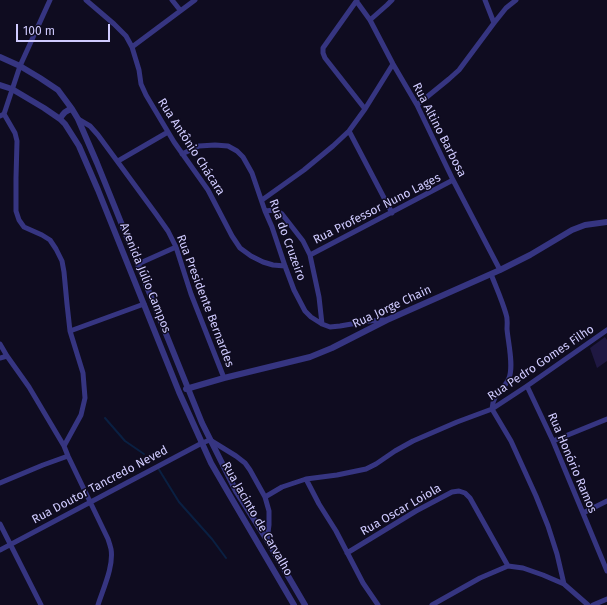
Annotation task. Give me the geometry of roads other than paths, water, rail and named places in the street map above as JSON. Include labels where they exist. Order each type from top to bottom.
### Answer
[{"type":"street","points":[[50,0],[20,66],[2,115],[15,133],[17,141],[16,212],[24,227],[50,240],[56,248],[62,261],[70,331],[83,373],[85,398],[81,414],[64,446]]},
{"type":"street","name":"Rua Antônio Chácara","points":[[86,0],[126,36],[132,47],[139,70],[141,84],[146,95],[182,154],[208,190],[232,236],[240,248],[263,262],[284,266]]},
{"type":"street","points":[[172,0],[180,10]]},
{"type":"street","points":[[132,47],[195,0]]},
{"type":"street","points":[[370,20],[392,0]]},
{"type":"street","points":[[485,0],[494,23]]},
{"type":"street","points":[[417,105],[460,70],[506,8],[516,0]]},
{"type":"street","points":[[357,1],[326,42],[323,48],[323,53],[325,58],[365,109]]},
{"type":"street","name":"Rua Altino Barbosa","points":[[357,1],[370,20],[417,105],[500,270]]},
{"type":"street","points":[[0,57],[20,66],[58,90],[78,119],[210,440],[236,490],[305,605]]},
{"type":"street","points":[[262,200],[304,170],[349,131],[365,109],[393,64]]},
{"type":"street","name":"Avenida Júlio Campos","points":[[0,85],[12,89],[60,119],[65,124],[79,146],[179,392],[202,443]]},
{"type":"street","points":[[60,119],[64,112],[68,109],[72,109]]},
{"type":"street","points":[[65,124],[78,119]]},
{"type":"street","name":"Rua Presidente Bernardes","points":[[78,119],[90,126],[98,135],[168,231],[176,247],[191,294],[224,378]]},
{"type":"street","points":[[349,131],[392,213]]},
{"type":"street","points":[[118,161],[168,132]]},
{"type":"street","name":"Rua do Cruzeiro","points":[[182,154],[199,146],[216,145],[228,146],[243,156],[252,173],[272,227],[284,266],[294,290],[305,311],[322,324]]},
{"type":"street","name":"Rua Professor Nuno Lages","points":[[310,255],[454,180]]},
{"type":"street","points":[[265,211],[275,210],[282,214],[303,241],[310,255],[319,297],[322,324],[330,327],[369,321],[388,320]]},
{"type":"street","name":"Rua Jorge Chain","points":[[179,392],[224,378],[310,357],[500,270],[572,230],[586,225],[607,222]]},
{"type":"street","points":[[138,264],[176,247]]},
{"type":"street","points":[[491,274],[507,316],[511,370],[510,377],[506,384],[492,403],[492,409],[511,441],[536,496],[557,554],[564,584]]},
{"type":"street","points":[[70,331],[144,304]]},
{"type":"street","name":"Rua Pedro Gomes Filho","points":[[265,497],[282,487],[306,479],[338,475],[366,469],[413,441],[492,409],[607,330]]},
{"type":"street","points":[[0,344],[29,387],[64,446],[108,539],[111,549],[110,566],[98,605]]},
{"type":"street","points":[[0,358],[7,356]]},
{"type":"street","points":[[171,372],[180,368]]},
{"type":"street","name":"Rua Honório Ramos","points":[[527,386],[553,441],[607,571]]},
{"type":"street","points":[[553,441],[607,419]]},
{"type":"street","points":[[210,440],[245,462],[250,470],[265,497],[269,511],[267,540]]},
{"type":"street","name":"Rua Doutor Tancredo Neved","points":[[0,550],[210,440]]},
{"type":"street","name":"Rua Jacinto de Carvalho","points":[[202,443],[211,463],[294,605]]},
{"type":"street","points":[[0,483],[68,456]]},
{"type":"street","points":[[306,479],[363,582],[378,605]]},
{"type":"street","points":[[229,494],[236,490]]},
{"type":"street","name":"Rua Oscar Loiola","points":[[347,553],[416,511],[452,492],[459,491],[470,498],[508,566]]},
{"type":"street","points":[[583,512],[607,501]]},
{"type":"street","points":[[0,524],[41,605]]},
{"type":"street","points":[[432,605],[480,578],[508,566],[523,568],[564,584],[588,605]]},
{"type":"street","points":[[289,597],[298,592]]},
{"type":"street","points":[[593,605],[607,599]]},
{"type":"waterway","points":[[105,418],[125,441],[144,454]]},
{"type":"waterway","points":[[158,468],[179,502],[212,539],[226,558]]}]
